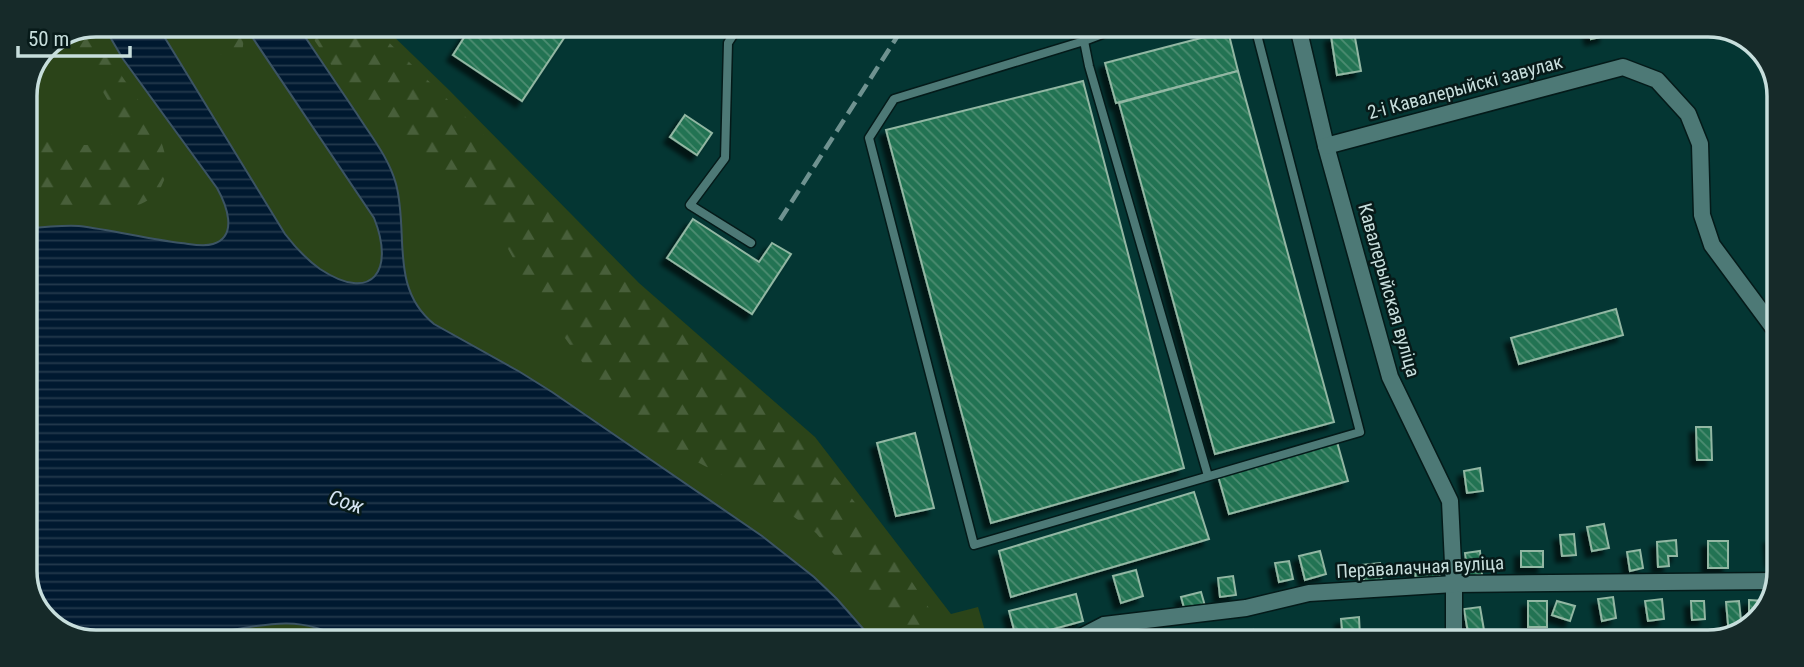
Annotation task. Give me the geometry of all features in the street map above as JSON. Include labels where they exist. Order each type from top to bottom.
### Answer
[{"type":"street","name":"Кавалерыйская вуліца","points":[[1300,37],[1326,146],[1390,377],[1450,501],[1454,630]]},
{"type":"street","name":"2-і Кавалерыйскі завулак","points":[[1326,146],[1623,66],[1657,80],[1688,114],[1700,144],[1702,215],[1712,245],[1767,319]]},
{"type":"street","name":"Перавалачная вуліца","points":[[1094,630],[1104,625],[1246,608],[1308,593],[1454,584],[1766,581]]},
{"type":"lane","points":[[732,37],[728,43],[725,158],[690,205],[751,243]]},
{"type":"lane","points":[[1093,37],[894,99],[869,138],[974,545],[1360,432],[1258,37]]},
{"type":"lane","points":[[1084,41],[1208,476]]},
{"type":"green space","points":[[98,37],[146,111],[162,143],[166,158],[166,173],[161,187],[144,202],[131,207],[37,210],[37,144],[58,141],[92,145],[105,141],[115,126],[114,111],[73,41]]},
{"type":"green space","points":[[110,37],[123,59],[217,188],[227,211],[228,227],[221,240],[201,245],[79,226],[37,228],[37,96],[41,73],[54,54],[73,41]]},
{"type":"green space","points":[[164,37],[252,37],[374,218],[382,253],[380,266],[375,276],[366,282],[354,283],[338,279],[307,259],[276,221]]},
{"type":"green space","points":[[206,37],[242,37],[243,40],[241,52],[231,59],[212,46]]},
{"type":"green space","points":[[305,37],[394,37],[639,283],[815,437],[951,614],[978,607],[985,630],[864,630],[814,577],[762,536],[584,413],[520,372],[434,324],[420,310],[411,294],[403,258],[400,202],[396,184],[374,139]]},
{"type":"green space","points":[[312,37],[383,37],[483,134],[635,290],[787,425],[824,463],[886,542],[946,630],[899,630],[873,594],[843,565],[816,533],[772,501],[657,439],[620,407],[585,366],[532,292],[498,231],[484,212],[466,193],[421,165],[403,150],[355,100]]},
{"type":"green space","points":[[289,623],[324,630],[230,630]]},
{"type":"water","name":"Сож","points":[[110,37],[164,37],[289,239],[320,269],[338,279],[354,283],[366,282],[375,276],[382,253],[374,218],[252,37],[305,37],[389,165],[400,202],[406,277],[420,310],[434,324],[552,392],[762,536],[814,577],[864,630],[322,630],[286,623],[234,630],[96,630],[77,627],[60,618],[41,594],[37,575],[37,228],[79,226],[205,245],[221,240],[228,227],[227,211],[217,188],[123,59]]},
{"type":"building","points":[[464,37],[565,37],[522,101],[453,55]]},
{"type":"building","points":[[1205,37],[1230,37],[1238,71],[1116,103],[1105,63]]},
{"type":"building","points":[[1331,37],[1355,37],[1361,71],[1337,75]]},
{"type":"building","points":[[1238,71],[1334,422],[1215,454],[1119,103]]},
{"type":"building","points":[[1083,81],[1184,468],[991,523],[886,130]]},
{"type":"building","points":[[685,115],[712,133],[697,155],[670,137]]},
{"type":"building","points":[[693,219],[759,262],[772,243],[791,254],[752,314],[667,258]]},
{"type":"building","points":[[1616,309],[1623,335],[1519,364],[1511,338]]},
{"type":"building","points":[[1696,427],[1711,427],[1712,460],[1697,460]]},
{"type":"building","points":[[915,433],[934,508],[896,516],[877,443]]},
{"type":"building","points":[[1337,442],[1348,481],[1229,514],[1218,476]]},
{"type":"building","points":[[1480,468],[1483,491],[1467,493],[1464,471]]},
{"type":"building","points":[[1194,492],[1209,539],[1011,597],[999,551]]},
{"type":"building","points":[[1604,524],[1609,548],[1592,551],[1587,527]]},
{"type":"building","points":[[1574,534],[1576,555],[1562,556],[1560,535]]},
{"type":"building","points":[[1676,540],[1677,556],[1668,556],[1669,566],[1658,567],[1657,542]]},
{"type":"building","points":[[1708,541],[1728,541],[1728,568],[1708,568]]},
{"type":"building","points":[[1640,550],[1643,568],[1630,571],[1627,552]]},
{"type":"building","points":[[1320,551],[1326,574],[1305,580],[1299,556]]},
{"type":"building","points":[[1480,551],[1482,575],[1468,577],[1465,553]]},
{"type":"building","points":[[1521,551],[1543,551],[1543,567],[1521,567]]},
{"type":"building","points":[[1289,561],[1293,579],[1279,582],[1275,563]]},
{"type":"building","points":[[1380,563],[1382,584],[1365,586],[1362,565]]},
{"type":"building","points":[[1439,568],[1440,580],[1416,582],[1415,570]]},
{"type":"building","points":[[1136,570],[1143,596],[1121,603],[1113,576]]},
{"type":"building","points":[[1233,576],[1236,595],[1220,597],[1218,578]]},
{"type":"building","points":[[1201,592],[1205,606],[1185,611],[1181,597]]},
{"type":"building","points":[[1076,594],[1083,621],[1050,630],[1014,630],[1009,611]]},
{"type":"building","points":[[1613,597],[1616,618],[1602,621],[1598,599]]},
{"type":"building","points":[[1662,599],[1664,619],[1648,621],[1645,601]]},
{"type":"building","points":[[1749,600],[1759,601],[1750,613]]},
{"type":"building","points":[[1528,601],[1547,601],[1547,627],[1528,627]]},
{"type":"building","points":[[1557,601],[1575,606],[1570,621],[1552,615]]},
{"type":"building","points":[[1691,601],[1704,601],[1705,619],[1692,620]]},
{"type":"building","points":[[1739,601],[1741,620],[1728,626],[1726,602]]},
{"type":"building","points":[[1480,607],[1484,630],[1468,630],[1464,609]]},
{"type":"building","points":[[1359,617],[1360,630],[1342,630],[1341,619]]},
{"type":"railway","points":[[780,220],[897,37]]}]
